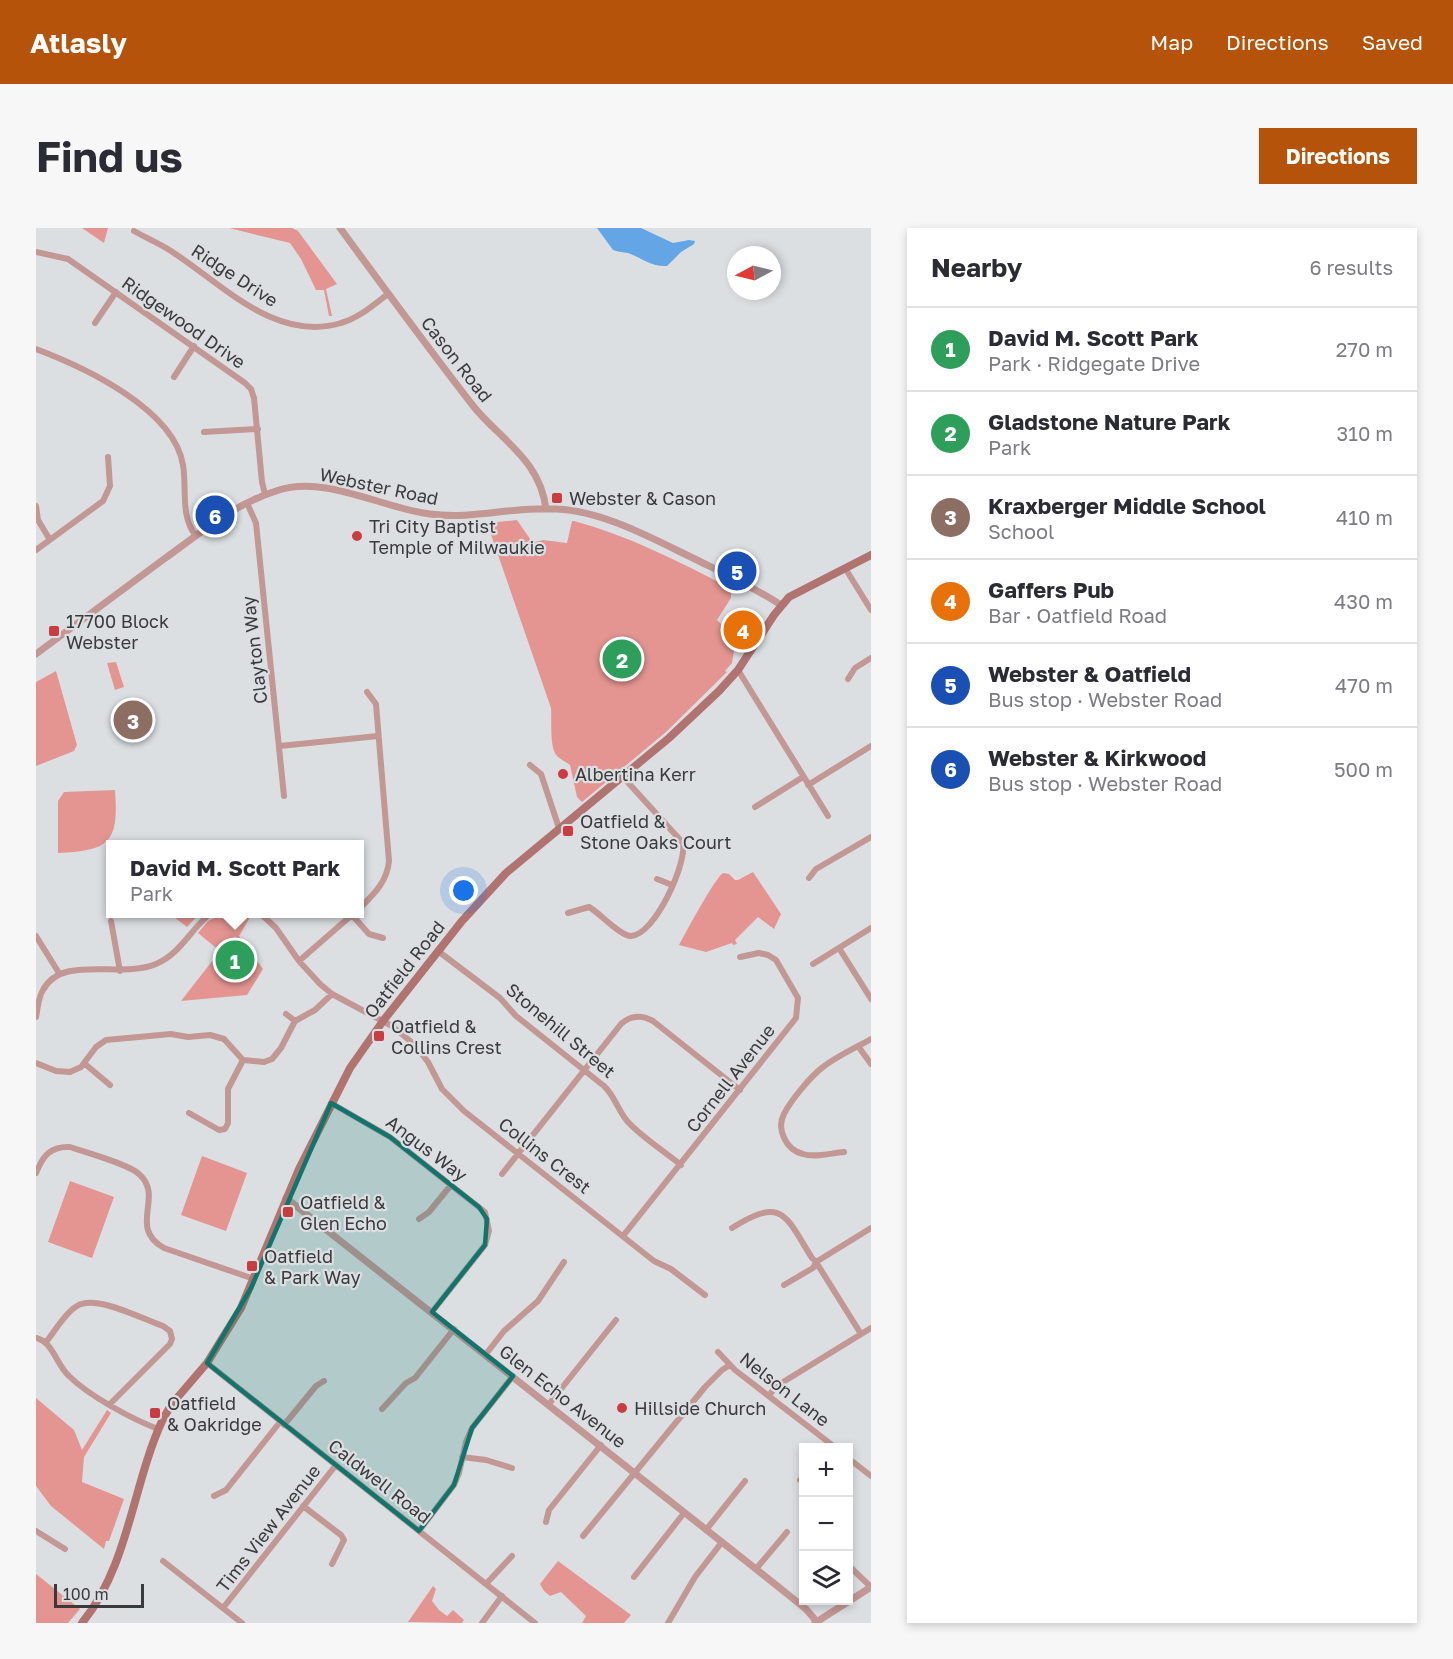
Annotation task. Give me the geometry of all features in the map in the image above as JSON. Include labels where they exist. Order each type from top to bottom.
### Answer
[{"type":"main road","name":"Oatfield Road","points":[[82,1623],[109,1582],[158,1429],[171,1405],[207,1363],[235,1318],[254,1279],[286,1198],[331,1103],[358,1055],[383,1021],[498,880],[669,738],[718,691],[738,670],[781,605],[796,592],[871,555]]},
{"type":"street","name":"Cason Road","points":[[340,228],[476,410],[530,467],[542,490],[546,509]]},
{"type":"street","name":"Ridge Drive","points":[[134,231],[169,250],[261,313],[285,324],[321,327],[340,323],[357,316],[388,294]]},
{"type":"street","name":"Ridgewood Drive","points":[[36,252],[68,259],[238,377],[251,389],[265,494]]},
{"type":"street","points":[[95,323],[116,292]]},
{"type":"street","points":[[174,377],[194,346]]},
{"type":"street","points":[[36,349],[83,369],[108,383],[148,412],[169,431],[177,445],[183,466],[187,520],[196,536]]},
{"type":"street","points":[[204,432],[258,429]]},
{"type":"street","points":[[36,550],[103,501],[110,486],[108,457]]},
{"type":"street","name":"Webster Road","points":[[36,654],[196,536],[247,503],[265,494],[291,487],[318,487],[408,510],[456,517],[546,509],[579,512],[630,528],[661,542],[781,605]]},
{"type":"street","name":"Clayton Way","points":[[247,503],[256,523],[284,796]]},
{"type":"street","points":[[36,506],[38,520],[50,540]]},
{"type":"street","points":[[845,568],[871,610]]},
{"type":"street","points":[[848,679],[855,668],[871,658]]},
{"type":"street","points":[[738,670],[828,816]]},
{"type":"street","points":[[364,904],[379,889],[388,870],[376,704],[367,692]]},
{"type":"street","points":[[280,746],[378,736]]},
{"type":"street","points":[[808,785],[871,746]]},
{"type":"street","points":[[530,765],[541,774],[559,828]]},
{"type":"street","points":[[568,913],[590,907],[624,934],[634,936],[654,918],[664,903],[683,860],[683,843],[623,777]]},
{"type":"street","points":[[755,807],[803,777]]},
{"type":"street","points":[[809,878],[816,869],[871,837]]},
{"type":"street","points":[[657,879],[672,885]]},
{"type":"street","points":[[36,1017],[44,988],[59,973],[75,969],[120,971],[145,968],[166,958],[184,944],[197,925],[205,918]]},
{"type":"street","name":"Collins Crest","points":[[265,918],[276,928],[299,961],[332,994],[392,1026],[415,1045],[428,1062],[442,1089],[456,1104],[654,1261],[671,1269],[705,1295]]},
{"type":"street","points":[[299,961],[347,918]]},
{"type":"street","points":[[355,918],[369,934],[383,938]]},
{"type":"street","points":[[111,921],[120,971]]},
{"type":"street","points":[[813,964],[871,928]]},
{"type":"street","points":[[36,936],[59,973]]},
{"type":"street","points":[[839,948],[871,999]]},
{"type":"street","name":"Stonehill Street","points":[[438,951],[500,998],[516,1016],[609,1091],[629,1124],[681,1165]]},
{"type":"street","name":"Cornell Avenue","points":[[623,1236],[796,1018],[799,1008],[798,998],[776,960],[759,953],[740,957]]},
{"type":"street","points":[[36,1064],[63,1072],[76,1070],[85,1064],[96,1047],[106,1040],[171,1034],[188,1037],[210,1035],[224,1039],[243,1060],[264,1062],[272,1059],[281,1048],[295,1021],[315,1010],[332,994]]},
{"type":"street","points":[[286,1014],[295,1021]]},
{"type":"street","points":[[502,1174],[621,1024],[630,1018],[642,1017],[653,1021],[740,1090]]},
{"type":"street","points":[[844,1152],[803,1155],[790,1148],[782,1135],[781,1124],[784,1113],[818,1071],[871,1039]]},
{"type":"street","points":[[858,1046],[871,1064]]},
{"type":"street","points":[[189,1113],[219,1130],[225,1129],[228,1123],[228,1089],[243,1060]]},
{"type":"street","points":[[85,1064],[110,1084]]},
{"type":"street","name":"Angus Way","points":[[331,1103],[390,1137],[485,1212],[489,1231],[485,1245],[432,1312]]},
{"type":"street","points":[[36,1173],[44,1156],[53,1149],[61,1147],[70,1147],[130,1169],[140,1175],[147,1185],[150,1198],[146,1213],[146,1226],[154,1242],[164,1248],[254,1279]]},
{"type":"street","points":[[418,1219],[429,1212],[451,1185]]},
{"type":"street","name":"Glen Echo Avenue","points":[[286,1198],[601,1445],[806,1609],[816,1622]]},
{"type":"street","points":[[732,1228],[760,1213],[777,1213],[791,1223],[861,1334]]},
{"type":"street","points":[[784,1285],[871,1228]]},
{"type":"street","points":[[486,1354],[504,1331],[538,1301],[564,1263]]},
{"type":"street","points":[[45,1342],[74,1307],[88,1302],[101,1303],[163,1326],[170,1331],[172,1340],[170,1344],[110,1404]]},
{"type":"street","points":[[549,1404],[616,1320]]},
{"type":"street","points":[[769,1396],[775,1387],[871,1328]]},
{"type":"street","points":[[382,1409],[406,1383],[415,1378],[454,1329]]},
{"type":"street","points":[[36,1338],[45,1342],[69,1377],[134,1420],[158,1429]]},
{"type":"street","name":"Nelson Lane","points":[[718,1352],[730,1365],[830,1443]]},
{"type":"street","name":"Caldwell Road","points":[[207,1363],[535,1623]]},
{"type":"street","points":[[583,1536],[715,1376],[730,1365]]},
{"type":"street","points":[[419,1531],[454,1485],[465,1442],[472,1428],[513,1376]]},
{"type":"street","points":[[214,1496],[226,1490],[282,1423],[316,1386],[324,1381]]},
{"type":"street","points":[[546,1522],[549,1510],[601,1445]]},
{"type":"street","points":[[462,1457],[486,1460],[512,1468]]},
{"type":"street","points":[[853,1461],[871,1476]]},
{"type":"street","name":"Tims View Avenue","points":[[223,1608],[336,1465]]},
{"type":"street","points":[[706,1530],[745,1481]]},
{"type":"street","points":[[303,1506],[341,1535],[344,1540],[332,1564]]},
{"type":"street","points":[[634,1576],[684,1512]]},
{"type":"street","points":[[36,1531],[64,1549]]},
{"type":"street","points":[[756,1569],[787,1532]]},
{"type":"street","points":[[668,1623],[696,1576],[722,1542]]},
{"type":"street","points":[[486,1584],[512,1556]]},
{"type":"street","points":[[163,1561],[242,1623]]},
{"type":"street","points":[[816,1622],[827,1620],[871,1587],[853,1569]]},
{"type":"street","points":[[482,1623],[502,1596]]},
{"type":"highlighted area","points":[[331,1103],[390,1137],[479,1207],[487,1219],[485,1245],[432,1312],[513,1376],[472,1428],[454,1485],[419,1531],[207,1363],[251,1288]]},
{"type":"shaded area","points":[[82,228],[108,228],[104,243]]},
{"type":"shaded area","points":[[229,228],[292,228],[298,231],[337,284],[326,289],[332,316],[329,316],[324,290],[316,290],[301,259],[290,243]]},
{"type":"shaded area","points":[[517,520],[539,552],[535,542],[543,540],[567,543],[572,521],[574,521],[653,550],[728,587],[731,591],[731,598],[717,620],[736,638],[732,663],[725,671],[727,672],[666,732],[582,802],[577,797],[570,765],[554,752],[551,708],[487,523]]},
{"type":"shaded area","points":[[116,662],[124,687],[115,690],[107,663]]},
{"type":"shaded area","points":[[56,671],[77,745],[74,751],[36,766],[36,682]]},
{"type":"shaded area","points":[[115,790],[115,822],[108,840],[89,850],[58,853],[58,801],[64,792]]},
{"type":"shaded area","points":[[753,872],[781,914],[774,929],[758,917],[735,940],[737,944],[732,943],[706,952],[679,945],[707,895],[723,873],[738,880]]},
{"type":"shaded area","points":[[175,918],[195,918],[187,927]]},
{"type":"shaded area","points":[[214,918],[250,918],[239,936],[263,969],[247,995],[181,1001],[220,951],[198,933],[208,921]]},
{"type":"shaded area","points":[[202,1156],[247,1173],[226,1231],[181,1215]]},
{"type":"shaded area","points":[[70,1181],[114,1197],[92,1258],[48,1242]]},
{"type":"shaded area","points":[[36,1398],[74,1430],[82,1450],[107,1410],[111,1413],[84,1457],[82,1482],[124,1499],[104,1549],[51,1506],[36,1486]]},
{"type":"shaded area","points":[[558,1561],[631,1615],[624,1623],[582,1623],[586,1616],[561,1592],[550,1596],[540,1584]]},
{"type":"shaded area","points":[[36,1574],[80,1609],[68,1623],[36,1623]]},
{"type":"shaded area","points":[[433,1586],[436,1589],[432,1601],[439,1610],[447,1616],[453,1610],[464,1620],[462,1623],[408,1622]]},
{"type":"water","points":[[597,228],[641,228],[673,243],[695,241],[667,266],[661,266],[651,264],[628,253],[613,250]]},
{"type":"place","name":"Webster & Cason","points":[[557,498]]},
{"type":"place","name":"Webster & Kirkwood","points":[[215,515]]},
{"type":"place","name":"Tri City Baptist Temple of Milwaukie","points":[[357,536]]},
{"type":"place","name":"Webster & Oatfield","points":[[737,571]]},
{"type":"place","name":"Gaffers Pub","points":[[743,630]]},
{"type":"place","name":"17700 Block Webster","points":[[54,631]]},
{"type":"place","name":"Gladstone Nature Park","points":[[622,659]]},
{"type":"place","name":"Kraxberger Middle School","points":[[133,720]]},
{"type":"place","name":"Albertina Kerr","points":[[563,774]]},
{"type":"place","name":"Oatfield & Stone Oaks Court","points":[[568,831]]},
{"type":"place","name":"David M. Scott Park","points":[[235,960]]},
{"type":"place","name":"Oatfield & Collins Crest","points":[[379,1036]]},
{"type":"place","name":"Oatfield & Glen Echo","points":[[288,1212]]},
{"type":"place","name":"Oatfield & Park Way","points":[[252,1266]]},
{"type":"place","name":"Hillside Church","points":[[622,1408]]},
{"type":"place","name":"Oatfield & Oakridge","points":[[155,1413]]}]
